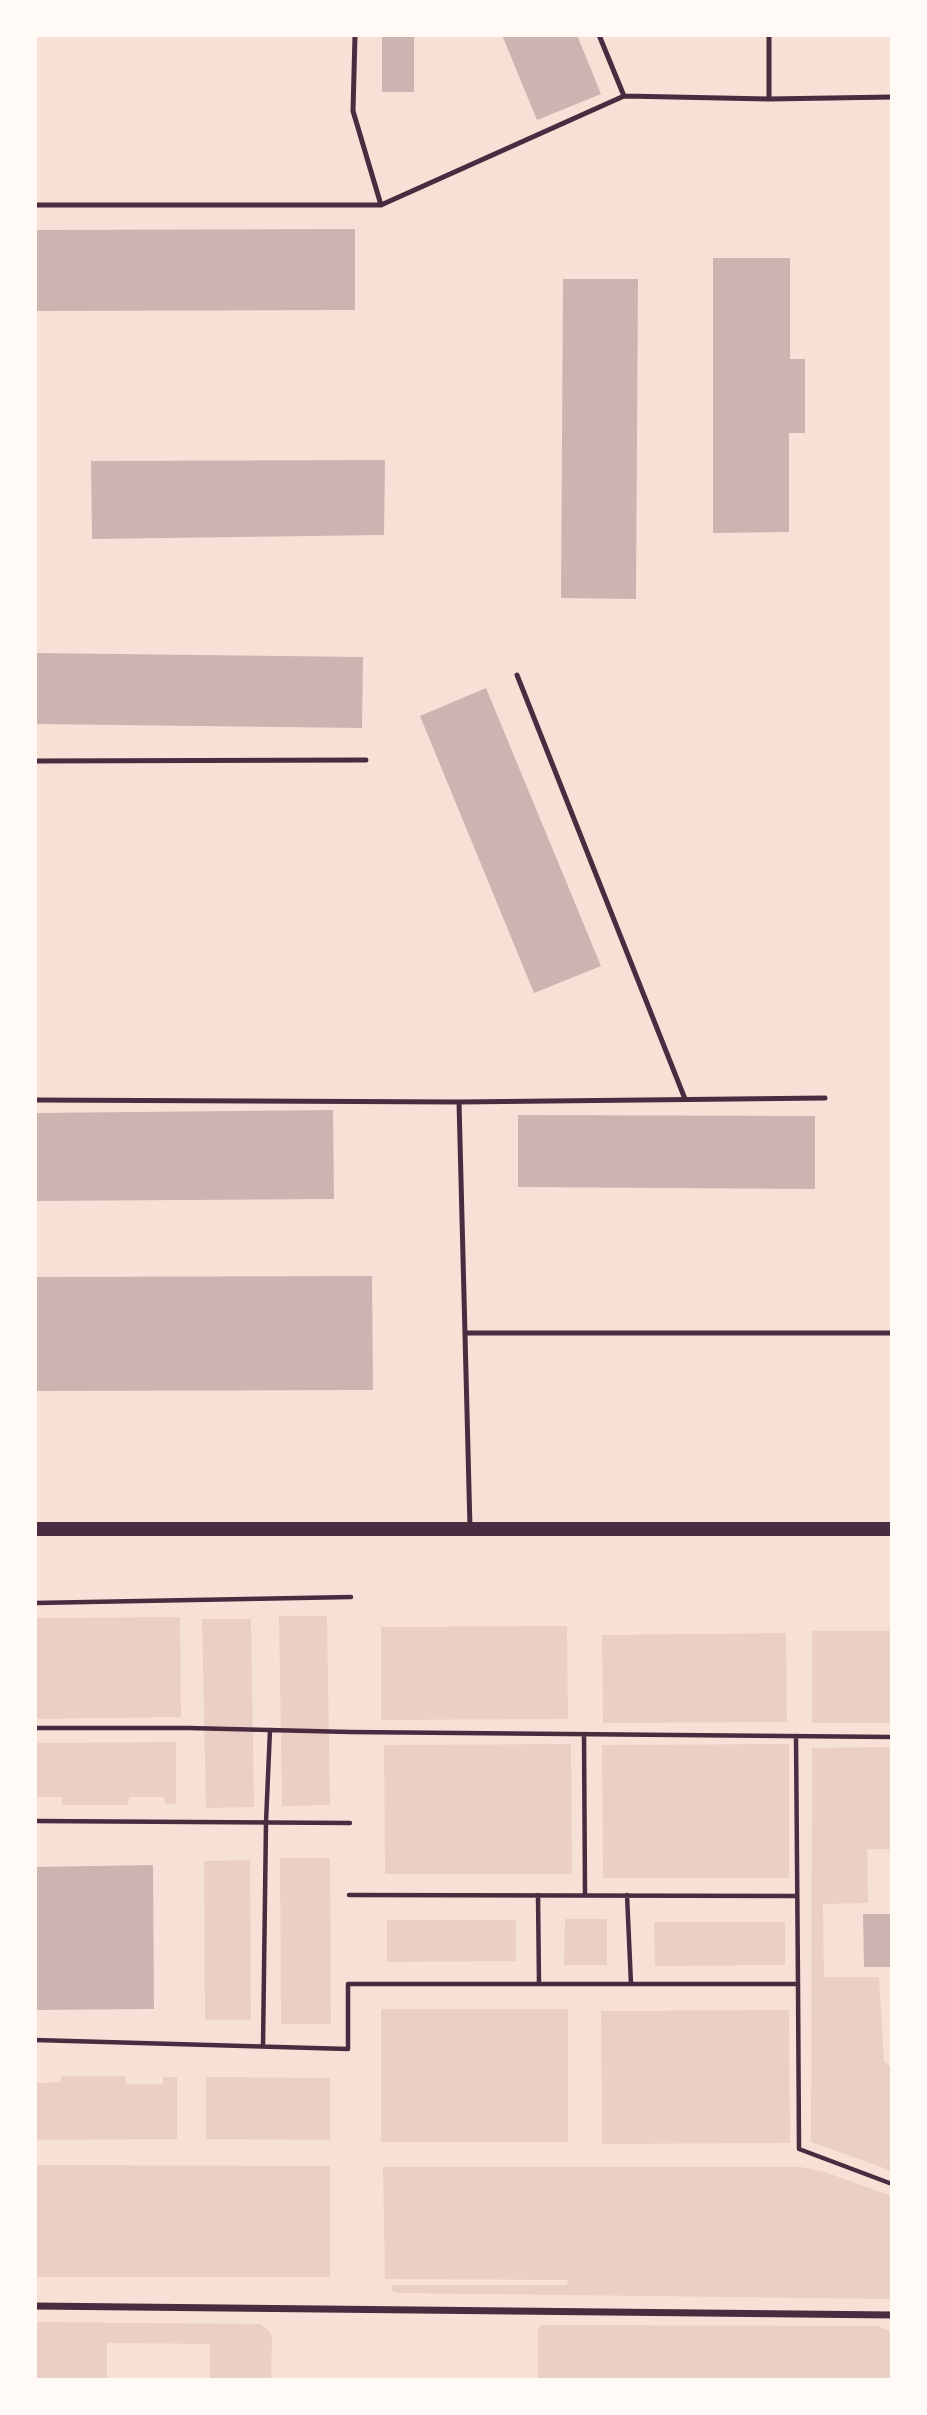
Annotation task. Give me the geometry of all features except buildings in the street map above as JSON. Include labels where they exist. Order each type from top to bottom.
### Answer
[{"type":"main road","points":[[35,1530],[892,1529]]},
{"type":"street","points":[[35,2306],[892,2315]]},
{"type":"lane","points":[[355,35],[353,111],[382,205]]},
{"type":"lane","points":[[599,35],[624,96]]},
{"type":"lane","points":[[769,35],[769,99]]},
{"type":"lane","points":[[35,205],[382,205],[624,96],[769,99],[892,97]]},
{"type":"lane","points":[[517,675],[685,1099]]},
{"type":"lane","points":[[35,761],[366,760]]},
{"type":"lane","points":[[35,1100],[459,1102],[825,1098]]},
{"type":"lane","points":[[459,1102],[470,1528]]},
{"type":"lane","points":[[465,1333],[892,1333]]},
{"type":"path","points":[[35,1603],[351,1597]]},
{"type":"path","points":[[35,1728],[892,1737]]},
{"type":"path","points":[[263,2046],[270,1730]]},
{"type":"path","points":[[584,1734],[584,1895]]},
{"type":"path","points":[[796,1736],[799,2148],[892,2184]]},
{"type":"path","points":[[35,1821],[350,1823]]},
{"type":"path","points":[[349,1895],[797,1896]]},
{"type":"path","points":[[538,1895],[539,1983]]},
{"type":"path","points":[[627,1895],[631,1984]]},
{"type":"path","points":[[35,2039],[348,2049],[348,1983],[798,1984]]},
{"type":"shaded area","points":[[279,1616],[327,1616],[330,1805],[282,1806]]},
{"type":"shaded area","points":[[180,1617],[181,1717],[35,1719],[35,1618]]},
{"type":"shaded area","points":[[202,1619],[251,1619],[254,1807],[206,1808]]},
{"type":"shaded area","points":[[567,1626],[568,1719],[381,1720],[381,1627]]},
{"type":"shaded area","points":[[812,1631],[892,1631],[892,1723],[812,1723]]},
{"type":"shaded area","points":[[786,1633],[787,1722],[603,1723],[602,1635]]},
{"type":"shaded area","points":[[176,1742],[176,1804],[165,1804],[164,1797],[129,1797],[128,1805],[62,1805],[62,1797],[35,1797],[35,1743]]},
{"type":"shaded area","points":[[571,1744],[572,1874],[385,1874],[384,1745]]},
{"type":"shaded area","points":[[789,1744],[789,1878],[603,1878],[602,1745]]},
{"type":"shaded area","points":[[892,1747],[892,1849],[867,1849],[868,1903],[823,1904],[824,1977],[879,1977],[884,2061],[892,2068],[892,2171],[811,2142],[812,1748]]},
{"type":"shaded area","points":[[280,1858],[330,1858],[331,2024],[281,2024]]},
{"type":"shaded area","points":[[250,1860],[251,2020],[205,2020],[204,1861]]},
{"type":"shaded area","points":[[565,1919],[607,1919],[607,1965],[564,1965]]},
{"type":"shaded area","points":[[387,1920],[516,1920],[516,1961],[387,1962]]},
{"type":"shaded area","points":[[654,1922],[785,1922],[785,1965],[655,1966]]},
{"type":"shaded area","points":[[381,2009],[568,2009],[568,2142],[381,2142]]},
{"type":"shaded area","points":[[789,2010],[790,2143],[602,2144],[601,2011]]},
{"type":"shaded area","points":[[61,2076],[125,2076],[126,2084],[163,2084],[163,2077],[177,2077],[177,2139],[35,2140],[35,2083],[61,2082]]},
{"type":"shaded area","points":[[206,2077],[330,2078],[330,2140],[206,2139]]},
{"type":"shaded area","points":[[35,2165],[330,2166],[330,2277],[35,2277]]},
{"type":"shaded area","points":[[383,2167],[800,2167],[822,2171],[892,2196],[892,2299],[398,2293],[392,2291],[391,2285],[567,2285],[568,2280],[385,2279]]},
{"type":"shaded area","points":[[35,2322],[260,2324],[272,2337],[271,2380],[210,2380],[210,2344],[107,2343],[107,2380],[35,2380]]},
{"type":"shaded area","points":[[540,2325],[878,2326],[892,2334],[892,2380],[538,2380]]}]
